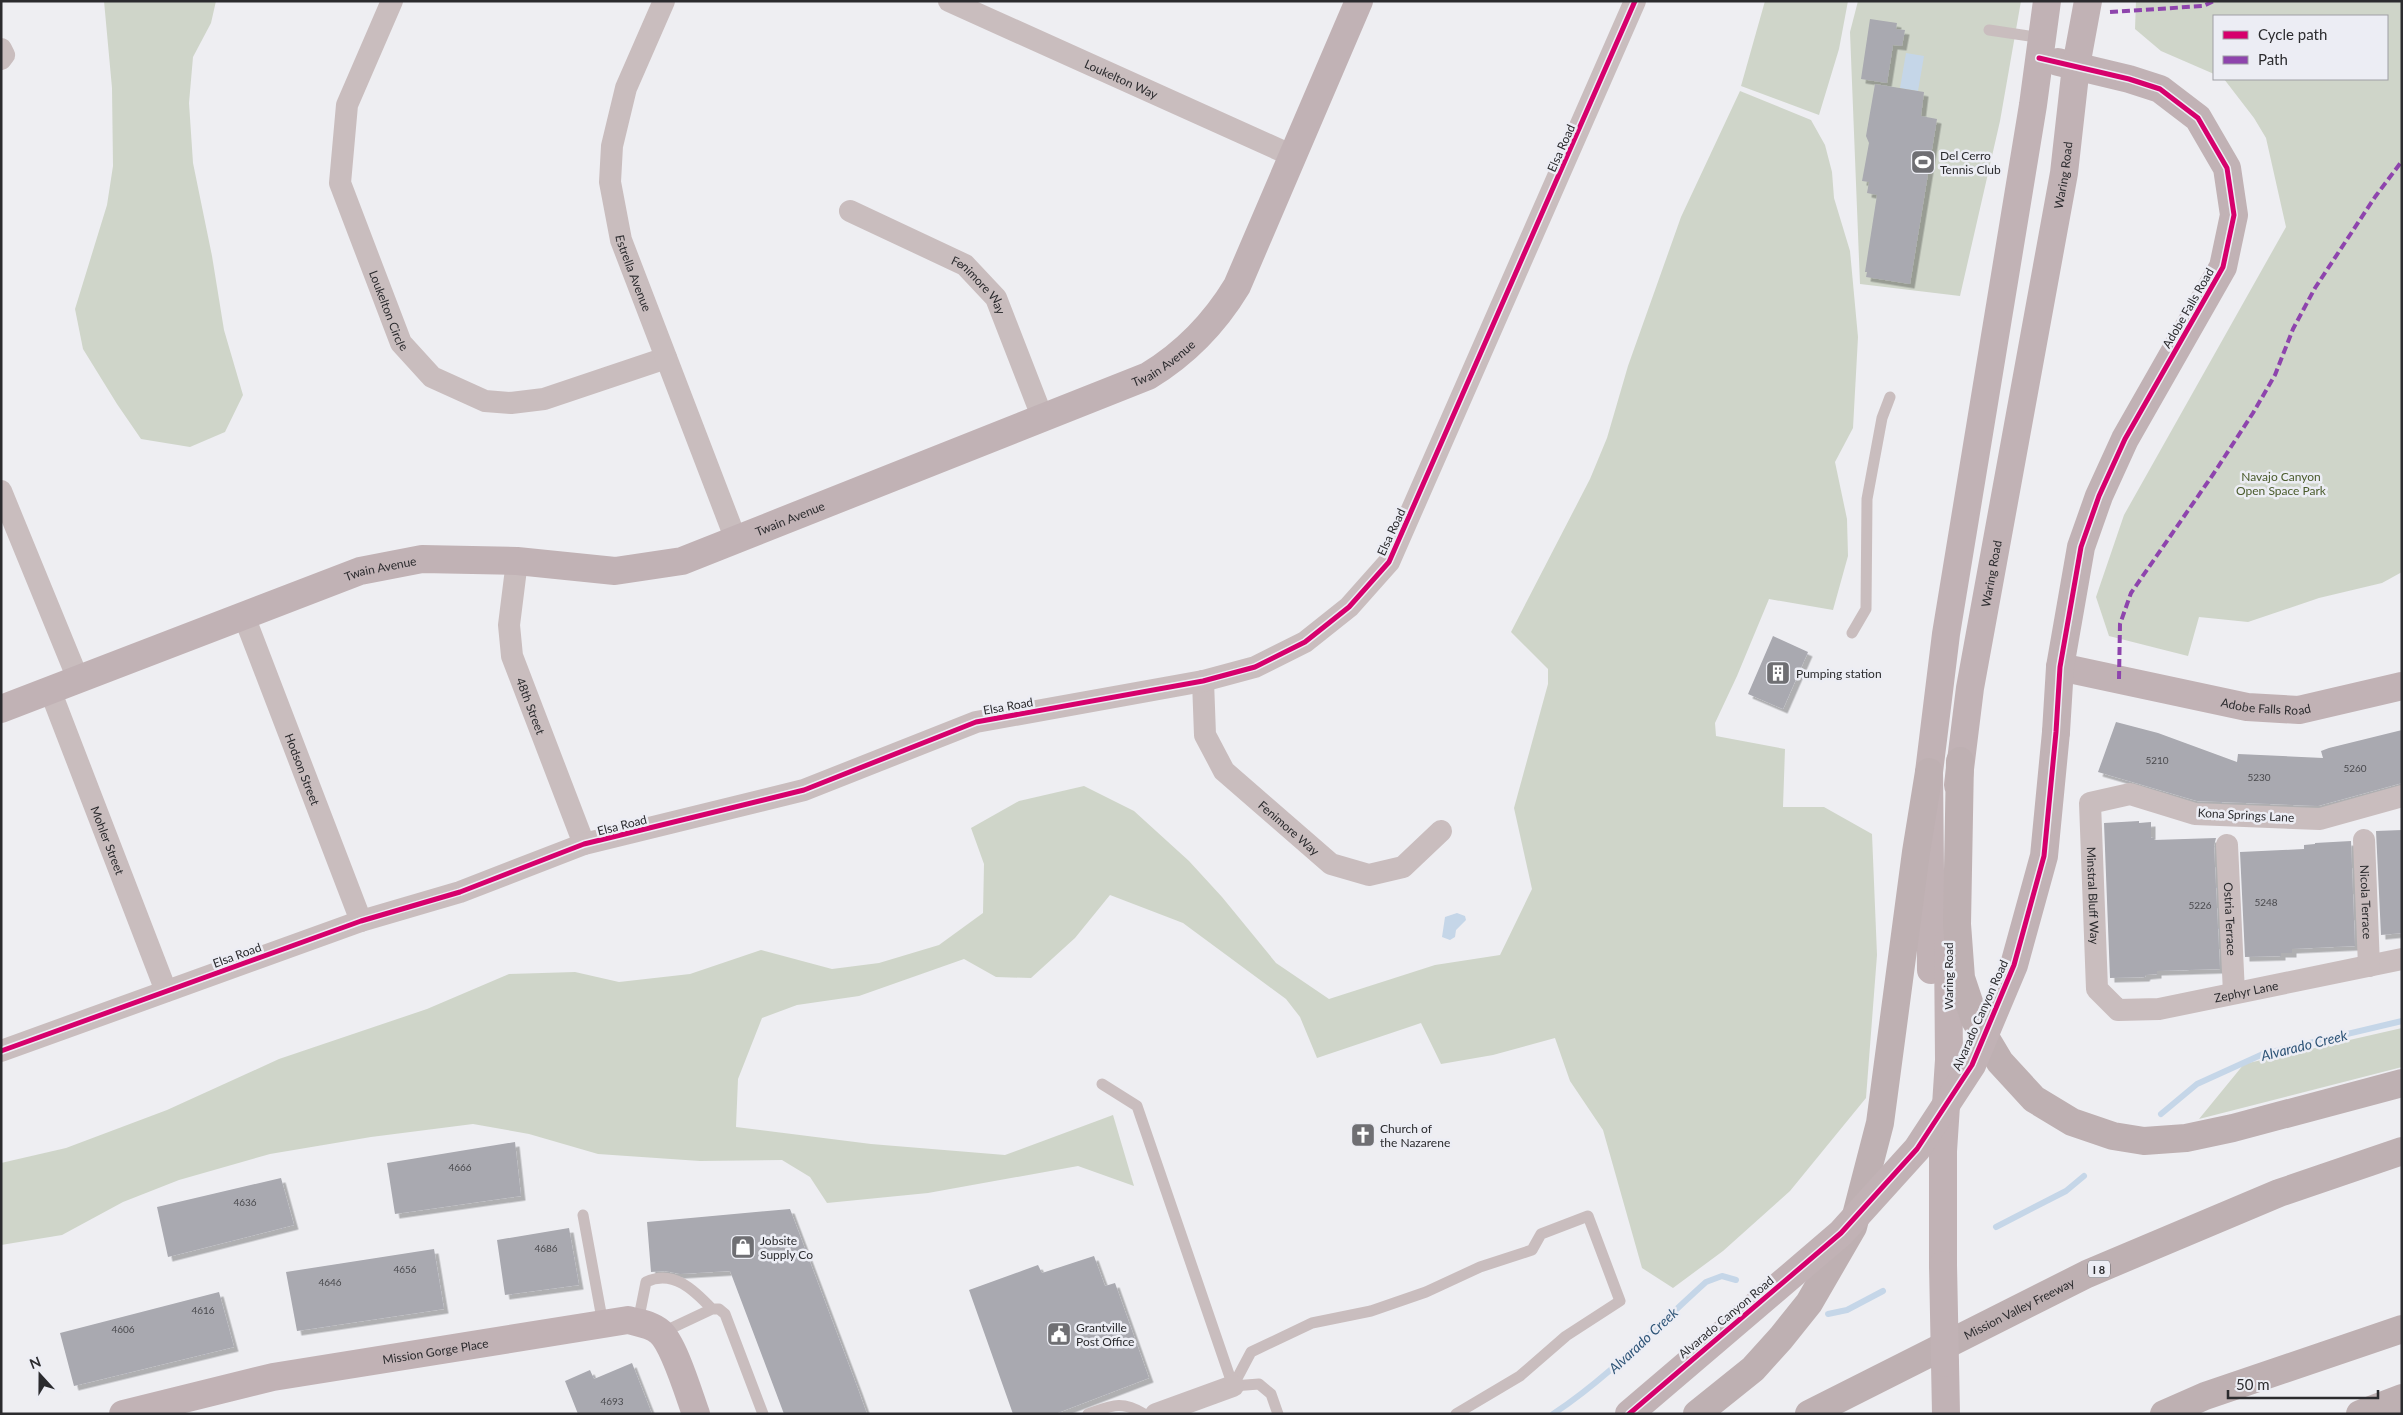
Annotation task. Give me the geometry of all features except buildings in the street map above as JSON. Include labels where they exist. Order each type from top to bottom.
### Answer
[{"type":"highway","points":[[1960,761],[1957,924],[1961,978],[1975,1020],[2000,1062],[2034,1100],[2072,1122],[2113,1136],[2144,1141],[2186,1138],[2223,1130],[2402,1083]]},
{"type":"highway","points":[[1697,1414],[1753,1369],[1781,1338],[1809,1303],[1853,1227],[1880,1123],[1916,852],[1930,772]]},
{"type":"highway","name":"Mission Valley Freeway","points":[[1809,1414],[2087,1274],[2279,1193],[2402,1151]]},
{"type":"highway","points":[[2164,1414],[2205,1396],[2402,1329]]},
{"type":"highway","points":[[2360,1414],[2402,1398]]},
{"type":"street","name":"Loukelton Circle","points":[[392,1],[347,106],[340,183],[401,343],[432,376],[485,401],[511,403],[544,399],[666,358]]},
{"type":"street","name":"Estrella Avenue","points":[[664,1],[626,88],[612,146],[610,182],[621,240],[736,540]]},
{"type":"street","name":"Loukelton Way","points":[[949,1],[1293,156]]},
{"type":"street","name":"Twain Avenue","points":[[1,709],[360,571],[422,558],[517,562],[615,571],[682,561],[1148,376],[1176,359],[1220,313],[1237,286],[1360,1]]},
{"type":"street","name":"Elsa Road","points":[[1,1050],[362,921],[460,892],[584,844],[804,790],[976,722],[1203,681],[1255,667],[1305,642],[1349,607],[1389,562],[1635,1]]},
{"type":"street","name":"Waring Road","points":[[1943,1151],[1932,1061],[1930,772],[1946,634],[2047,1]]},
{"type":"street","name":"Waring Road","points":[[1946,1414],[1943,1151],[1949,1060],[1947,962],[1955,812],[1960,761],[1970,688],[2064,173],[2076,66],[2088,1]]},
{"type":"street","name":"Adobe Falls Road","points":[[2041,48],[2076,66],[2128,79],[2160,90],[2198,118],[2227,168],[2234,215],[2223,266],[2126,439],[2099,496],[2080,547],[2060,667],[2247,707],[2275,710],[2300,710],[2402,686]]},
{"type":"street","points":[[1,49],[4,55],[1,59]]},
{"type":"street","name":"Fenimore Way","points":[[850,211],[965,264],[996,298],[1043,419]]},
{"type":"street","points":[[1,491],[78,679]]},
{"type":"street","name":"48th Street","points":[[517,562],[510,625],[512,656],[584,844]]},
{"type":"street","name":"Hodson Street","points":[[244,616],[362,921]]},
{"type":"street","name":"Alvarado Canyon Road","points":[[1629,1414],[1841,1233],[1917,1149],[1972,1065],[2014,965],[2044,856],[2060,667]]},
{"type":"street","name":"Fenimore Way","points":[[1203,681],[1205,734],[1224,771],[1331,864],[1369,875],[1403,867],[1441,831]]},
{"type":"street","name":"Mohler Street","points":[[50,690],[166,991]]},
{"type":"street","name":"Kona Springs Lane","points":[[2090,803],[2130,794],[2195,814],[2320,818],[2402,796]]},
{"type":"street","name":"Minstral Bluff Way","points":[[2090,803],[2097,990]]},
{"type":"street","name":"Nicola Terrace","points":[[2364,840],[2369,966]]},
{"type":"street","name":"Ostria Terrace","points":[[2227,844],[2234,993]]},
{"type":"street","name":"Zephyr Lane","points":[[2097,990],[2118,1010],[2159,1009],[2402,959]]},
{"type":"street","name":"Mission Gorge Place","points":[[123,1414],[273,1378],[603,1324],[628,1320],[650,1328]]},
{"type":"street","points":[[650,1328],[681,1374],[696,1414]]},
{"type":"street","points":[[1156,1414],[1233,1386]]},
{"type":"lane","points":[[1989,30],[2041,48]]},
{"type":"lane","points":[[1852,633],[1866,609],[1867,499],[1882,418],[1890,397]]},
{"type":"lane","points":[[1102,1084],[1137,1106],[1233,1386]]},
{"type":"lane","points":[[583,1215],[603,1324]]},
{"type":"lane","points":[[1233,1386],[1251,1352],[1312,1323],[1371,1311],[1426,1292],[1480,1267],[1532,1250],[1541,1234],[1588,1216],[1620,1302],[1566,1336],[1520,1376],[1456,1414]]},
{"type":"lane","points":[[712,1309],[698,1294],[685,1284],[674,1279],[662,1278],[646,1282],[650,1328],[712,1309],[719,1309],[725,1314],[763,1414]]},
{"type":"lane","points":[[1233,1386],[1258,1384],[1271,1394],[1278,1414]]},
{"type":"lane","points":[[1088,1414],[1121,1404],[1132,1407],[1144,1414]]},
{"type":"green space","points":[[104,1],[216,1],[211,23],[193,57],[189,103],[193,163],[212,256],[224,330],[243,395],[225,432],[190,447],[141,439],[83,349],[75,309],[107,205],[113,166],[112,88]]},
{"type":"green space","points":[[1765,1],[1848,1],[1839,49],[1819,115],[1741,86]]},
{"type":"green space","name":"Del Cerro Tennis Club","points":[[1858,1],[2021,1],[2000,121],[1960,296],[1860,284],[1850,32]]},
{"type":"green space","name":"Navajo Canyon Open Space Park","points":[[2136,1],[2402,1],[2402,572],[2382,583],[2319,598],[2248,622],[2199,617],[2188,656],[2109,636],[2096,597],[2124,515],[2286,227],[2266,138],[2254,118],[2225,80],[2388,80],[2388,15],[2213,15],[2213,74],[2161,51],[2135,29]]},
{"type":"green space","points":[[1740,91],[1811,120],[1825,145],[1832,172],[1834,198],[1850,251],[1858,337],[1853,428],[1835,462],[1847,519],[1848,556],[1833,610],[1769,599],[1715,723],[1716,736],[1785,749],[1783,807],[1824,807],[1872,834],[1877,955],[1866,1098],[1790,1191],[1723,1251],[1673,1288],[1642,1268],[1603,1130],[1570,1081],[1555,1038],[1493,1055],[1441,1064],[1421,1023],[1317,1058],[1300,1017],[1286,999],[1183,923],[1110,895],[1075,938],[1031,978],[996,977],[964,959],[859,996],[797,1005],[762,1018],[738,1079],[736,1127],[871,1144],[1005,1155],[1113,1115],[1134,1186],[1078,1166],[928,1193],[827,1203],[810,1177],[782,1160],[700,1161],[598,1154],[529,1134],[473,1124],[371,1137],[270,1154],[179,1180],[123,1202],[62,1235],[1,1245],[1,1163],[66,1148],[167,1110],[279,1059],[427,1009],[509,974],[575,972],[619,982],[690,974],[761,950],[832,969],[879,963],[939,945],[983,913],[984,864],[971,828],[1019,801],[1084,786],[1134,811],[1189,861],[1222,897],[1276,963],[1329,999],[1435,965],[1500,955],[1532,889],[1514,808],[1548,684],[1548,669],[1511,632],[1590,479],[1607,438],[1628,366],[1681,217]]},
{"type":"green space","points":[[2402,1028],[2402,1067],[2199,1119],[2244,1064]]},
{"type":"water","points":[[1906,53],[1924,56],[1918,91],[1900,88]]},
{"type":"water","points":[[1457,913],[1465,916],[1466,920],[1456,930],[1455,937],[1450,940],[1442,937],[1445,917]]},
{"type":"waterway","name":"Alvarado Creek","points":[[2161,1114],[2197,1084],[2263,1054],[2402,1021]]},
{"type":"waterway","name":"Alvarado Creek","points":[[1996,1227],[2066,1191],[2084,1176]]},
{"type":"waterway","name":"Alvarado Creek","points":[[1553,1414],[1574,1400],[1613,1368],[1706,1282],[1722,1276],[1736,1280]]},
{"type":"waterway","name":"Alvarado Creek","points":[[1828,1314],[1847,1310],[1883,1291]]},
{"type":"marked path","points":[[2110,12],[2203,6],[2214,1]]},
{"type":"marked path","points":[[2119,679],[2120,624],[2131,593],[2253,413],[2275,375],[2293,329],[2315,288],[2375,197],[2402,161]]},
{"type":"cycle path","points":[[1,1051],[361,921],[460,892],[584,844],[804,790],[976,722],[1203,681],[1255,667],[1305,642],[1349,607],[1389,562],[1635,1]]},
{"type":"cycle path","points":[[1629,1414],[1841,1233],[1917,1149],[1972,1065],[2014,965],[2044,856],[2060,667],[2081,547],[2099,496],[2125,439],[2223,267],[2234,215],[2227,168],[2198,118],[2160,89],[2129,79],[2039,58]]},
{"type":"place","name":"Del Cerro Tennis Club","points":[[1923,162]]},
{"type":"place","name":"Pumping station","points":[[1778,673]]},
{"type":"place","name":"Church of the Nazarene","points":[[1363,1135]]},
{"type":"place","name":"Jobsite Supply Co","points":[[743,1247]]},
{"type":"place","name":"Grantville Post Office","points":[[1059,1334]]}]
